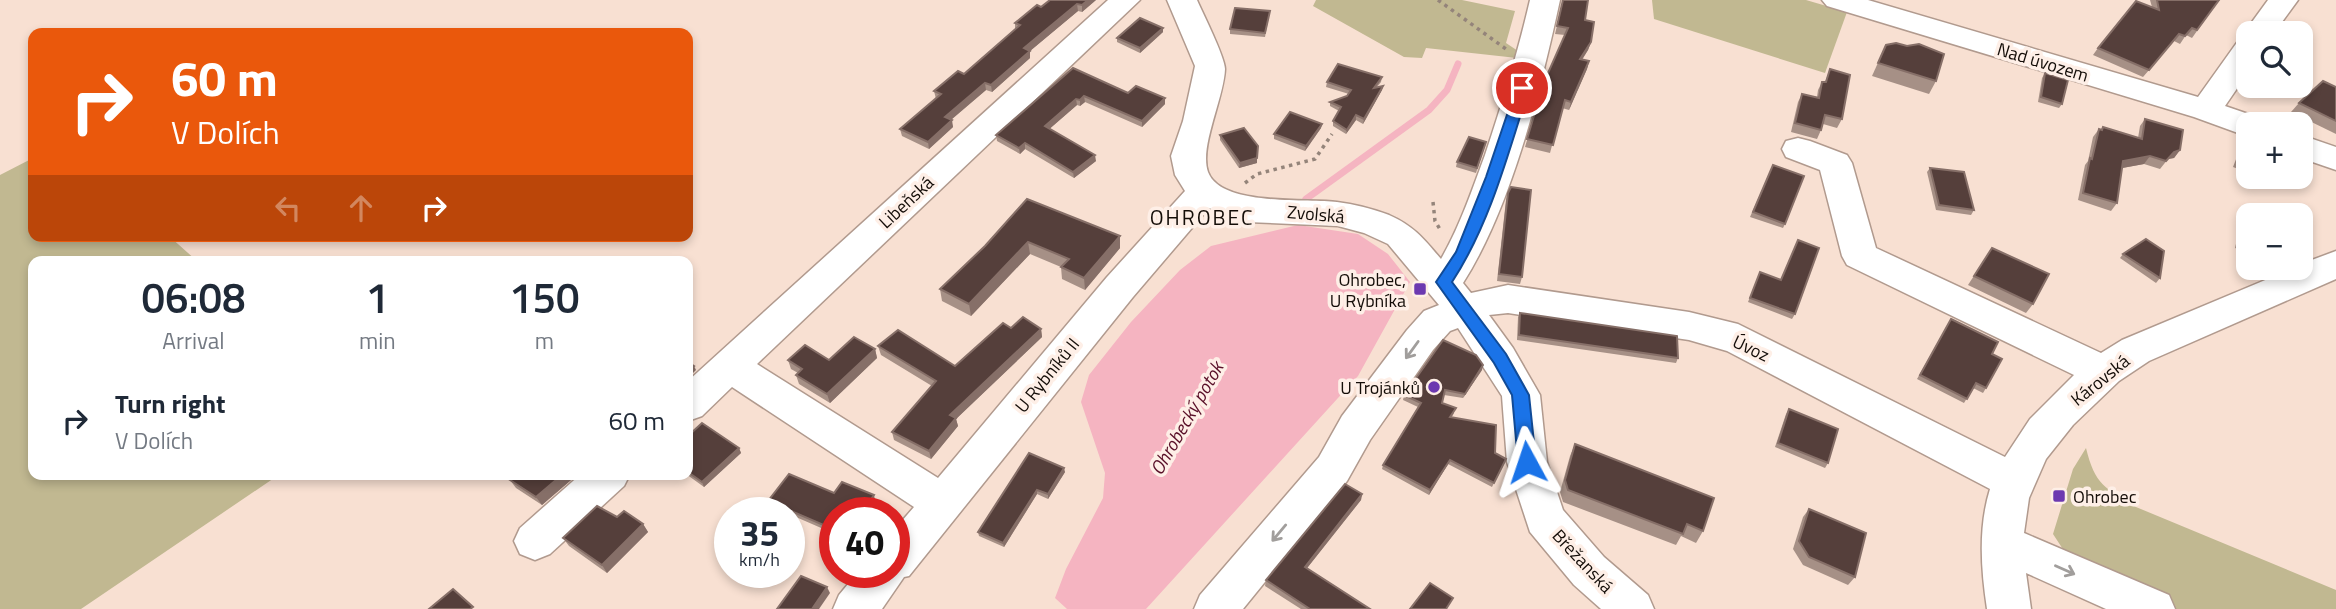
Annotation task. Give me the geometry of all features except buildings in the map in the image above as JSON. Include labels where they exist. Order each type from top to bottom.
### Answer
[{"type":"street","name":"Libeňská","points":[[693,401],[1125,0]]},
{"type":"street","points":[[1182,0],[1210,66],[1199,121],[1188,156],[1192,175],[1218,199]]},
{"type":"street","points":[[1454,296],[1463,254],[1494,177],[1530,65],[1545,0]]},
{"type":"street","name":"Nad úvozem","points":[[1837,0],[2236,121]]},
{"type":"street","points":[[2268,21],[2283,0]]},
{"type":"street","points":[[2205,110],[2236,66]]},
{"type":"street","points":[[1798,149],[1835,163],[1860,256],[2082,361],[2103,375]]},
{"type":"street","points":[[2313,150],[2336,159]]},
{"type":"street","name":"Zvolská","points":[[1218,199],[1247,210],[1338,214],[1374,223],[1400,235],[1454,296]]},
{"type":"street","name":"U Rybníků II","points":[[910,542],[1119,287],[1218,199]]},
{"type":"street","name":"Károvská","points":[[2009,609],[2003,577],[2003,543],[2006,509],[2014,481],[2039,437],[2072,401],[2123,358],[2336,264]]},
{"type":"street","name":"Úvoz","points":[[1216,609],[1333,469],[1356,428],[1454,296],[1488,301],[1508,299],[1689,326],[1738,340],[2014,481]]},
{"type":"street","name":"Břežanská","points":[[1454,296],[1500,359],[1521,395],[1527,462],[1545,519],[1589,571],[1632,609]]},
{"type":"street","points":[[731,367],[942,503]]},
{"type":"street","points":[[535,541],[603,480]]},
{"type":"street","points":[[2003,543],[2153,609]]},
{"type":"street","points":[[855,609],[873,588]]},
{"type":"path","points":[[1438,0],[1530,65]]},
{"type":"path","points":[[1218,199],[1257,174],[1315,159],[1332,134]]},
{"type":"shaded area","points":[[1316,0],[1462,0],[1515,11],[1506,43],[1518,51],[1517,58],[1426,48],[1422,58],[1404,57],[1313,6]]},
{"type":"shaded area","points":[[1652,0],[1806,0],[1847,12],[1825,73],[1654,19]]},
{"type":"shaded area","points":[[28,161],[28,242],[176,242],[191,256],[28,256],[28,480],[271,480],[81,609],[0,609],[0,175]]},
{"type":"shaded area","points":[[2086,448],[2098,478],[2116,495],[2136,507],[2336,590],[2336,609],[2171,609],[2070,560],[2053,534],[2073,469]]},
{"type":"water","points":[[1298,225],[1358,234],[1388,254],[1410,282],[1358,376],[1146,609],[1067,609],[1055,598],[1066,569],[1103,498],[1105,473],[1081,402],[1089,375],[1131,322],[1180,270],[1211,246]]},
{"type":"waterway","name":"Ohrobecký potok","points":[[1306,199],[1429,110],[1447,90],[1458,64]]},
{"type":"place","name":"Ohrobec, U Rybníka","points":[[1420,289]]},
{"type":"place","name":"U Trojánků","points":[[1434,387]]},
{"type":"place","name":"Ohrobec","points":[[2059,496]]},
{"type":"district","name":"OHROBEC","points":[[1202,217]]},
{"type":"route","points":[[1522,88],[1494,177],[1463,254],[1444,282],[1500,359],[1521,395],[1527,462]]}]
